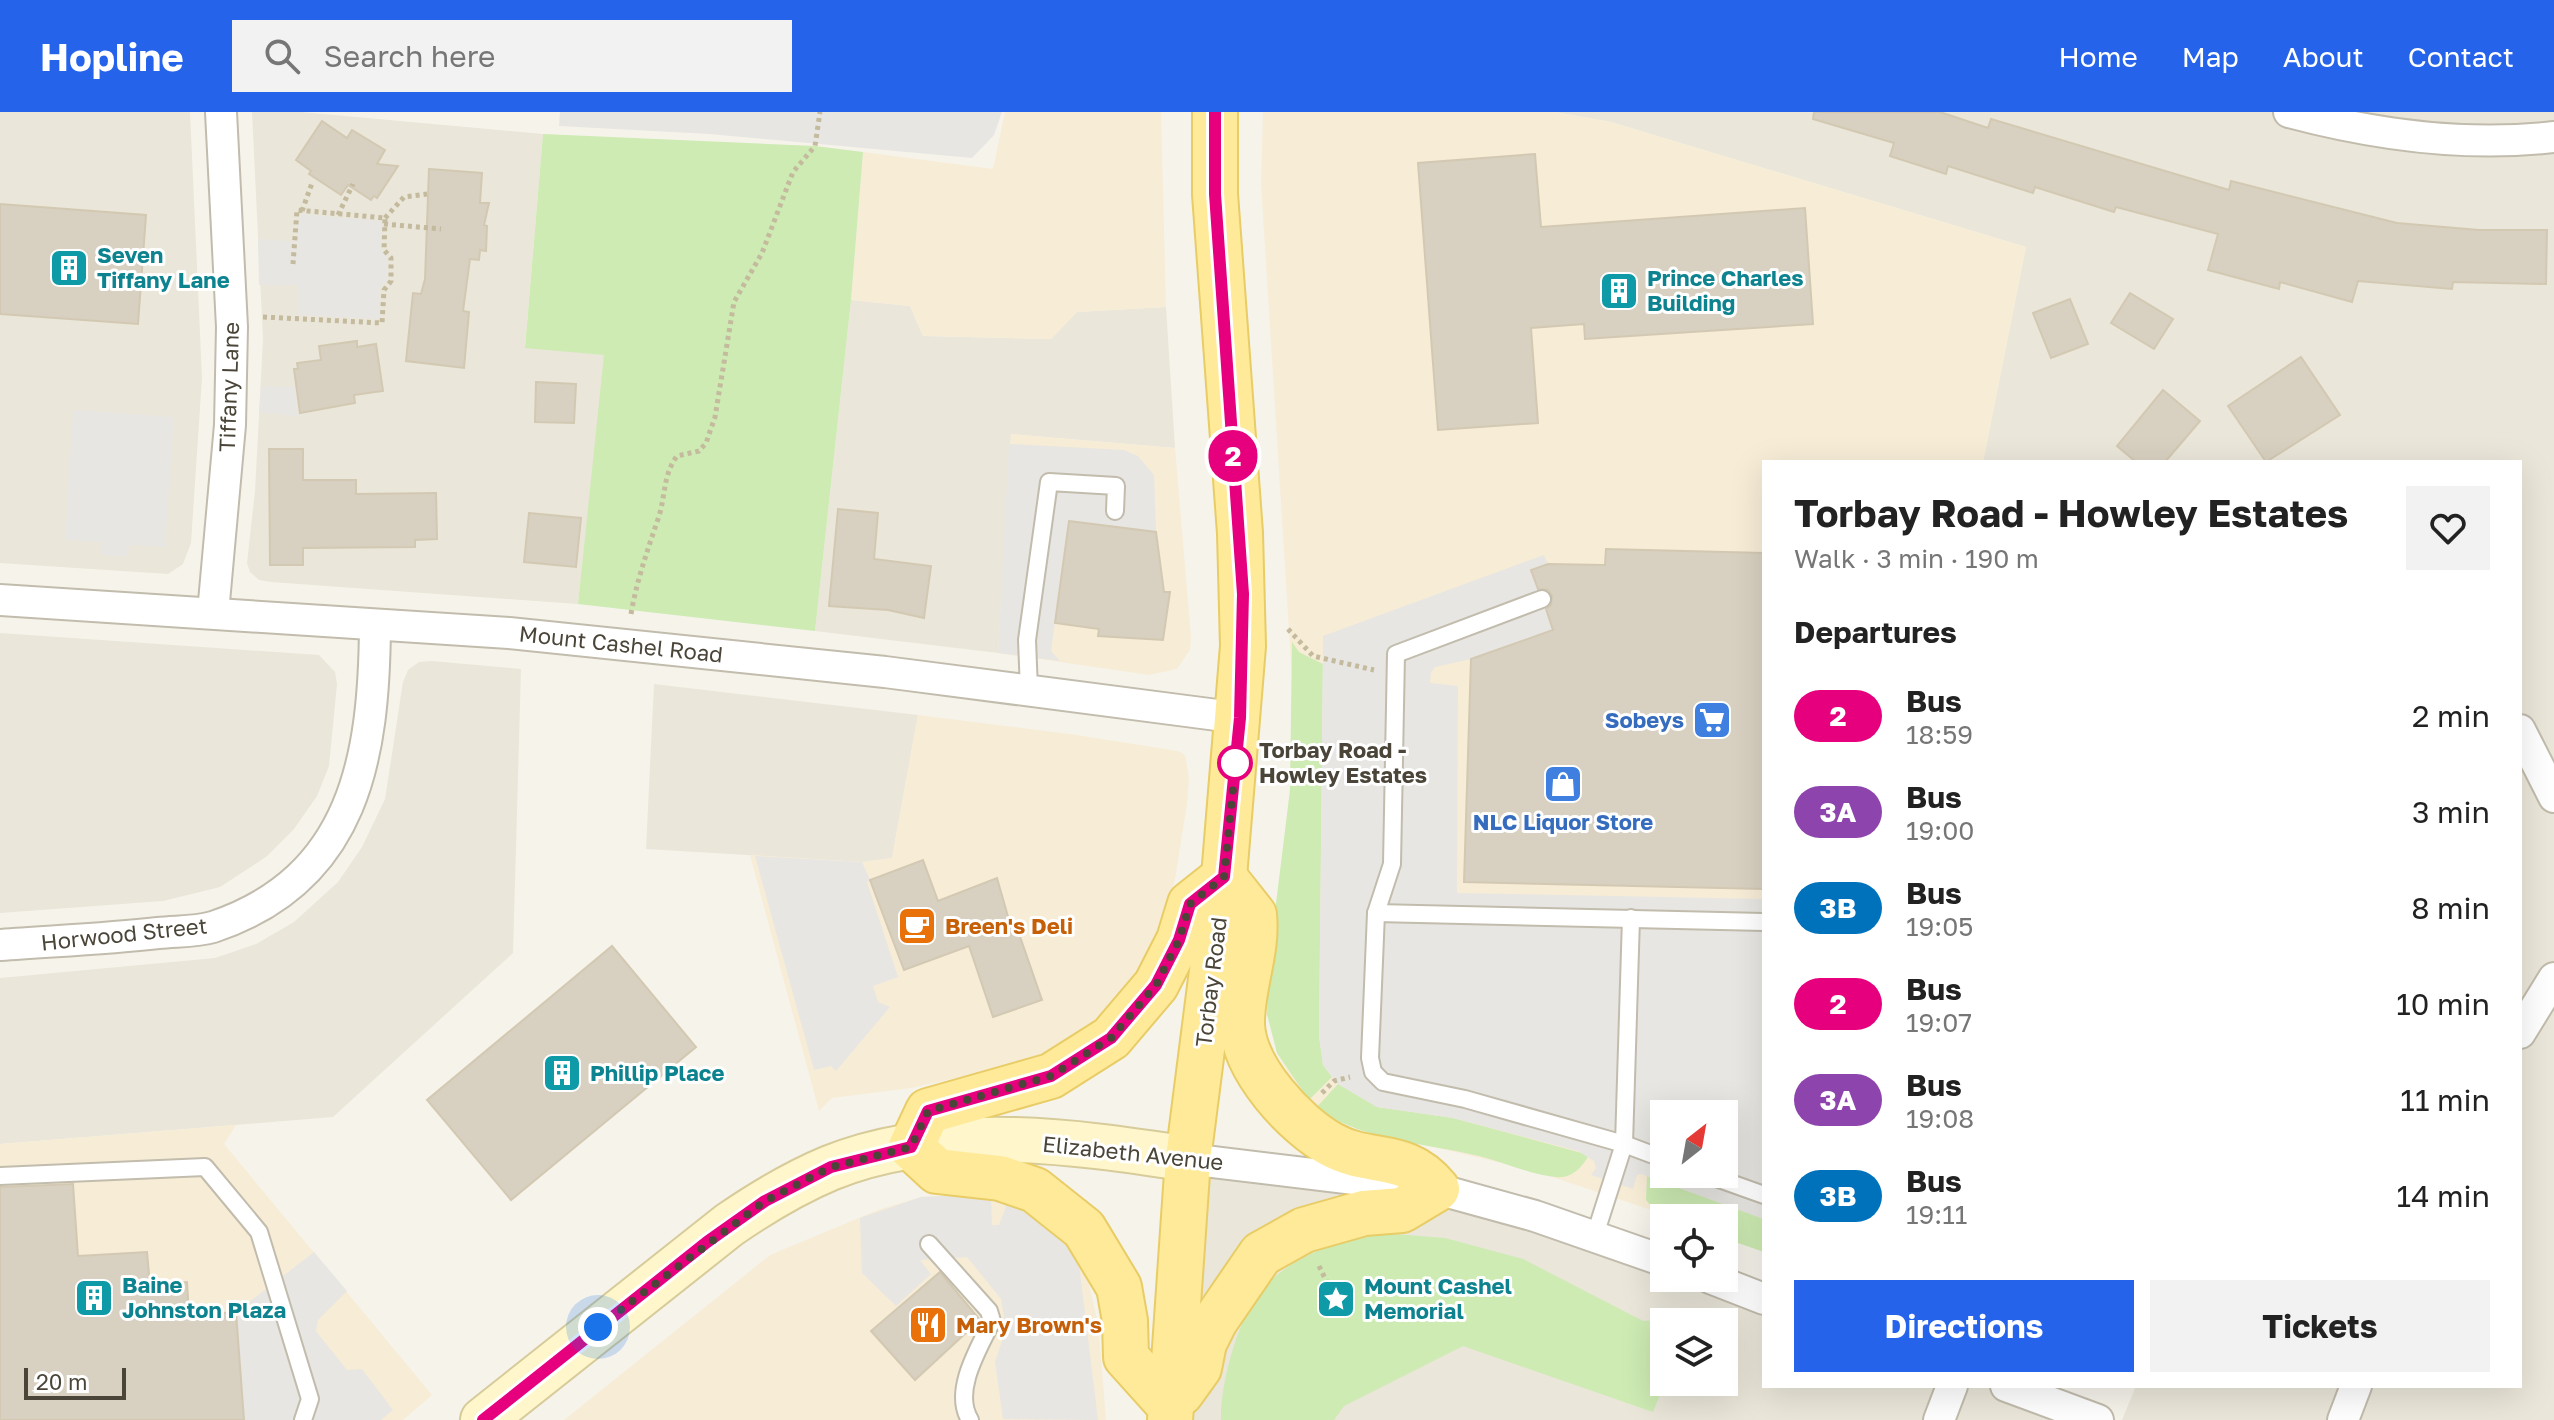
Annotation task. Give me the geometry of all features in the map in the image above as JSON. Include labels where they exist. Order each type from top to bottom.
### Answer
[{"type":"main road","name":"Torbay Road","points":[[1170,1414],[1188,1159],[1224,877],[1240,718],[1243,646],[1241,548],[1215,194],[1215,112]]},
{"type":"main road","points":[[1224,877],[1254,915],[1242,1025],[1260,1075],[1287,1109],[1333,1145],[1414,1167],[1437,1189],[1402,1210],[1364,1213],[1304,1230],[1261,1254],[1215,1321],[1204,1343],[1199,1368],[1170,1414],[1126,1357],[1125,1321],[1119,1287],[1084,1229],[1035,1190],[1000,1178],[937,1171],[911,1147],[928,1111],[1051,1076],[1111,1038],[1156,985],[1179,940],[1190,904],[1224,877]]},
{"type":"main road","name":"Elizabeth Avenue","points":[[502,1410],[717,1234],[765,1201],[831,1167],[911,1147],[966,1141],[1099,1145],[1188,1159]]},
{"type":"street","name":"Tiffany Lane","points":[[213,613],[230,425],[232,327],[221,112]]},
{"type":"street","points":[[2289,112],[2326,122],[2460,141],[2554,137]]},
{"type":"street","name":"Mount Cashel Road","points":[[0,600],[509,633],[745,656],[1240,718]]},
{"type":"street","name":"Horwood Street","points":[[0,945],[211,928],[265,903],[303,872],[336,836],[367,747],[375,678],[375,625]]},
{"type":"street","points":[[2522,734],[2554,797]]},
{"type":"street","points":[[2522,1030],[2554,978]]},
{"type":"street","name":"Elizabeth Avenue","points":[[1188,1159],[1437,1189],[1595,1235],[1650,1256]]},
{"type":"street","points":[[1738,1289],[1762,1298]]},
{"type":"street","points":[[1939,1420],[1951,1388]]},
{"type":"street","points":[[2011,1388],[2098,1420]]},
{"type":"street","points":[[2343,1420],[2355,1388]]},
{"type":"lane","points":[[1029,690],[1027,640],[1049,482],[1116,486],[1115,511]]},
{"type":"lane","points":[[1542,599],[1396,654],[1392,864],[1376,913],[1370,1038],[1373,1072],[1383,1082],[1465,1099],[1650,1154]]},
{"type":"lane","points":[[1376,913],[1762,922]]},
{"type":"lane","points":[[1595,1235],[1624,1144],[1631,918]]},
{"type":"lane","points":[[0,1176],[205,1167],[259,1232],[310,1399],[303,1420]]},
{"type":"lane","points":[[1738,1186],[1762,1194]]},
{"type":"lane","points":[[929,1244],[989,1311],[992,1321],[965,1385],[965,1411],[970,1420]]},
{"type":"path","points":[[631,614],[643,558],[659,516],[665,476],[677,456],[699,451],[706,443],[715,417],[734,302],[762,253],[793,172],[815,146],[820,112]]},
{"type":"path","points":[[302,211],[312,183]]},
{"type":"path","points":[[338,215],[353,184]]},
{"type":"path","points":[[257,316],[382,323],[384,290],[391,281],[391,258],[384,250],[384,221],[404,197],[427,194]]},
{"type":"path","points":[[293,264],[297,210],[441,229]]},
{"type":"path","points":[[1288,629],[1306,649],[1323,660],[1396,674]]},
{"type":"path","points":[[1317,1099],[1334,1081],[1373,1072]]},
{"type":"path","points":[[1314,1254],[1336,1301]]},
{"type":"shaded area","points":[[0,112],[190,112],[202,378],[191,543],[183,564],[168,574],[0,563]]},
{"type":"shaded area","points":[[252,112],[301,112],[543,134],[525,347],[605,355],[578,604],[271,582],[259,580],[250,572],[247,563],[255,491],[263,339]]},
{"type":"shaded area","points":[[560,112],[1002,112],[994,135],[972,158],[709,134],[559,126]]},
{"type":"shaded area","points":[[1005,112],[1161,112],[1166,307],[1077,312],[1051,339],[923,336],[910,306],[851,300],[863,152],[993,169]]},
{"type":"shaded area","points":[[1263,112],[1555,112],[1611,122],[2026,247],[1983,460],[1762,460],[1762,1251],[1738,1243],[1738,1204],[1650,1204],[1650,1210],[1534,1171],[1355,1128],[1316,1108],[1298,1089],[1277,1053],[1267,1014],[1290,790],[1293,694],[1261,184]]},
{"type":"shaded area","points":[[1555,112],[2554,112],[2554,1420],[2122,1420],[2135,1388],[2522,1388],[2522,460],[1983,460],[2026,247],[1611,122]]},
{"type":"shaded area","points":[[299,214],[381,221],[381,250],[388,259],[389,278],[380,288],[379,319],[297,315],[297,285],[259,285],[258,239],[296,242]]},
{"type":"shaded area","points":[[851,300],[910,306],[923,336],[1051,339],[1077,312],[1166,307],[1175,448],[1011,434],[998,653],[815,631]]},
{"type":"shaded area","points":[[261,386],[295,387],[299,417],[259,412]]},
{"type":"shaded area","points":[[73,410],[174,417],[165,547],[129,545],[128,557],[102,555],[102,542],[65,540]]},
{"type":"shaded area","points":[[1011,434],[1175,448],[1191,637],[1190,650],[1177,669],[1149,675],[998,653]]},
{"type":"shaded area","points":[[1009,444],[1124,450],[1138,456],[1154,475],[1156,532],[1069,521],[1051,651],[1060,661],[998,653]]},
{"type":"shaded area","points":[[1544,555],[1548,564],[1532,570],[1553,630],[1471,659],[1435,667],[1431,673],[1430,683],[1458,686],[1457,893],[1762,899],[1762,1218],[1738,1209],[1738,1204],[1723,1204],[1679,1188],[1738,1188],[1738,1100],[1650,1100],[1650,1177],[1637,1175],[1633,1189],[1591,1175],[1596,1168],[1594,1161],[1578,1151],[1453,1118],[1377,1107],[1338,1084],[1323,1065],[1319,1036],[1323,636]]},
{"type":"shaded area","points":[[0,633],[319,655],[335,672],[337,684],[329,766],[317,796],[294,829],[266,857],[220,887],[163,901],[0,913]]},
{"type":"shaded area","points":[[419,662],[521,669],[513,953],[333,1117],[0,1144],[0,978],[215,958],[256,944],[294,922],[338,882],[362,847],[385,799],[403,682],[408,670]]},
{"type":"shaded area","points":[[654,684],[918,715],[892,858],[862,862],[646,849]]},
{"type":"shaded area","points":[[918,715],[1070,734],[1178,751],[1185,755],[1189,778],[1187,804],[1175,879],[1163,926],[1145,967],[1095,1027],[1052,1052],[1019,1064],[911,1088],[832,1098],[819,1111],[750,855],[862,862],[892,858]]},
{"type":"shaded area","points":[[755,856],[862,862],[870,880],[867,882],[898,977],[873,986],[878,1002],[890,1007],[836,1071],[831,1066],[814,1070]]},
{"type":"shaded area","points":[[236,1125],[224,1144],[432,1395],[403,1420],[0,1420],[0,1144]]},
{"type":"shaded area","points":[[1188,1159],[1437,1189],[1650,1257],[1650,1292],[1738,1292],[1738,1289],[1762,1298],[1762,1388],[2011,1388],[2098,1420],[1170,1420]]},
{"type":"shaded area","points":[[963,1195],[1008,1201],[1056,1228],[1085,1268],[1098,1323],[1106,1420],[564,1420],[770,1255],[878,1210],[921,1197]]},
{"type":"shaded area","points":[[963,1195],[991,1199],[992,1225],[999,1225],[1008,1201],[1038,1216],[1056,1228],[1079,1264],[1098,1420],[1003,1419],[995,1362],[1006,1329],[1001,1299],[967,1257],[920,1260],[931,1274],[896,1306],[862,1273],[860,1218],[921,1197]]},
{"type":"shaded area","points":[[314,1252],[347,1291],[318,1320],[316,1331],[347,1370],[362,1369],[393,1410],[381,1420],[244,1420],[236,1312]]},
{"type":"green space","points":[[543,134],[815,146],[863,152],[851,300],[815,631],[578,604],[604,355],[525,348]]},
{"type":"green space","points":[[1292,642],[1299,652],[1323,664],[1319,1036],[1323,1065],[1332,1077],[1309,1100],[1277,1053],[1267,1014],[1270,952],[1290,790]]},
{"type":"green space","points":[[1338,1084],[1377,1107],[1453,1118],[1589,1155],[1572,1174],[1556,1177],[1479,1156],[1395,1140],[1354,1128],[1316,1108]]},
{"type":"green space","points":[[1647,1176],[1650,1177],[1650,1188],[1680,1188],[1723,1204],[1650,1204],[1646,1200]]},
{"type":"green space","points":[[1738,1209],[1762,1218],[1762,1251],[1738,1243]]},
{"type":"green space","points":[[1369,1232],[1445,1238],[1523,1259],[1643,1321],[1650,1321],[1650,1396],[1659,1396],[1653,1412],[1463,1346],[1344,1406],[1334,1420],[1221,1420],[1233,1349],[1256,1298],[1288,1267],[1328,1247]]},
{"type":"building","points":[[1814,112],[1940,112],[1988,128],[1991,119],[2229,190],[2231,181],[2397,223],[2479,230],[2547,230],[2546,284],[2453,282],[2452,289],[2358,281],[2352,302],[2280,282],[2279,289],[2208,270],[2218,234],[2116,207],[2114,212],[2035,187],[2033,193],[1948,166],[1946,174],[1890,156],[1894,143],[1813,119]]},
{"type":"building","points":[[322,121],[347,138],[352,130],[385,150],[377,164],[398,166],[377,198],[374,196],[371,200],[348,185],[341,195],[309,174],[311,171],[296,160]]},
{"type":"building","name":"Prince Charles Building","points":[[1535,154],[1541,227],[1805,208],[1813,324],[1585,339],[1584,324],[1531,328],[1538,423],[1438,430],[1418,163]]},
{"type":"building","points":[[429,169],[482,173],[480,203],[489,203],[484,225],[487,226],[486,251],[480,250],[479,260],[470,259],[463,311],[469,312],[464,368],[406,361],[413,293],[421,294],[425,279]]},
{"type":"building","name":"Seven Tiffany Lane","points":[[0,204],[146,215],[138,324],[0,314]]},
{"type":"building","points":[[2130,293],[2173,319],[2154,349],[2111,323]]},
{"type":"building","points":[[2070,299],[2088,344],[2051,358],[2033,313]]},
{"type":"building","points":[[357,341],[357,347],[376,344],[383,391],[354,395],[355,403],[300,413],[294,369],[298,369],[297,363],[321,360],[319,346]]},
{"type":"building","points":[[2301,357],[2340,415],[2265,460],[2228,406]]},
{"type":"building","points":[[536,382],[576,384],[574,423],[535,422]]},
{"type":"building","points":[[2163,390],[2200,421],[2167,460],[2134,460],[2117,446]]},
{"type":"building","points":[[269,449],[303,449],[303,480],[356,480],[356,494],[436,493],[437,539],[415,540],[415,547],[303,548],[303,565],[270,565]]},
{"type":"building","points":[[838,509],[878,513],[874,559],[931,566],[924,618],[888,610],[829,606]]},
{"type":"building","points":[[529,513],[581,518],[576,567],[524,562]]},
{"type":"building","points":[[1069,521],[1156,532],[1164,592],[1170,592],[1163,640],[1098,636],[1099,629],[1055,623]]},
{"type":"building","name":"NLC Liquor Store","points":[[1606,549],[1762,553],[1762,889],[1464,882],[1471,659],[1553,630],[1546,609],[1551,605],[1552,596],[1548,590],[1538,589],[1531,570],[1548,564],[1605,565]]},
{"type":"building","points":[[923,860],[938,901],[997,878],[1011,927],[1016,925],[1042,1000],[993,1017],[969,946],[904,970],[870,880]]},
{"type":"building","name":"Phillip Place","points":[[612,946],[696,1047],[511,1200],[427,1100]]},
{"type":"building","name":"Baine Johnston Plaza","points":[[73,1184],[78,1256],[147,1252],[150,1285],[187,1282],[189,1315],[236,1312],[244,1420],[0,1420],[0,1187]]},
{"type":"building","name":"Mary Brown's","points":[[940,1272],[980,1320],[915,1380],[871,1331]]},
{"type":"bus line","name":"2","points":[[483,1420],[707,1242],[765,1201],[831,1167],[911,1147],[928,1111],[1051,1076],[1111,1038],[1137,1011],[1168,965],[1190,904],[1224,877],[1240,718],[1243,594],[1215,194],[1215,112]]},
{"type":"place","name":"Seven Tiffany Lane","points":[[69,268]]},
{"type":"place","name":"Prince Charles Building","points":[[1619,291]]},
{"type":"place","name":"Sobeys","points":[[1712,720]]},
{"type":"place","name":"Torbay Road - Howley Estates","points":[[1235,763]]},
{"type":"place","name":"NLC Liquor Store","points":[[1563,784]]},
{"type":"place","name":"Breen's Deli","points":[[917,926]]},
{"type":"place","name":"Phillip Place","points":[[562,1073]]},
{"type":"place","name":"Baine Johnston Plaza","points":[[94,1298]]},
{"type":"place","name":"Mount Cashel Memorial","points":[[1336,1299]]},
{"type":"place","name":"Mary Brown's","points":[[928,1325]]},
{"type":"route","points":[[598,1327],[729,1225],[765,1201],[831,1167],[911,1147],[928,1111],[1051,1076],[1111,1038],[1137,1011],[1168,965],[1190,904],[1224,877],[1237,750],[1235,763]]}]
